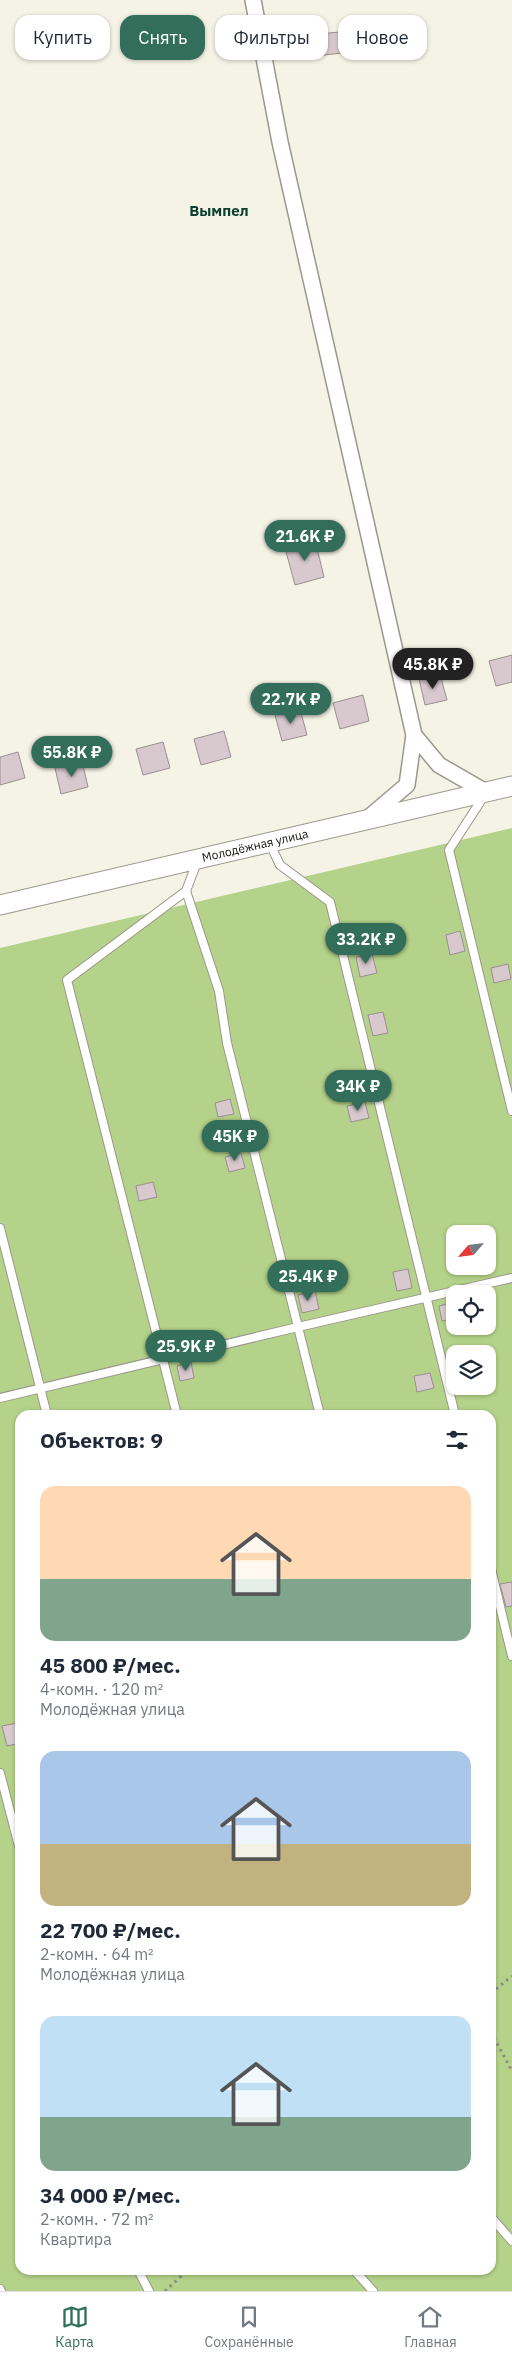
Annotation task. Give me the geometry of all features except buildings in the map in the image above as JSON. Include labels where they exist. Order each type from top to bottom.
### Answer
[{"type":"street","points":[[253,0],[280,142],[414,735],[407,785],[366,820]]},
{"type":"street","points":[[414,735],[439,765],[486,792]]},
{"type":"street","name":"Молодёжная улица","points":[[0,905],[512,786]]},
{"type":"lane","points":[[486,792],[449,850],[512,1112]]},
{"type":"lane","points":[[269,842],[280,865],[330,902],[454,1410]]},
{"type":"lane","points":[[175,1410],[67,980],[186,891],[198,859]]},
{"type":"lane","points":[[186,891],[219,990],[227,1043],[319,1410]]},
{"type":"lane","points":[[0,1228],[46,1410]]},
{"type":"lane","points":[[0,1398],[512,1278]]},
{"type":"lane","points":[[496,1590],[512,1656]]},
{"type":"lane","points":[[0,1773],[15,1831]]},
{"type":"lane","points":[[496,2223],[512,2241]]},
{"type":"lane","points":[[141,2275],[149,2291]]},
{"type":"lane","points":[[359,2275],[373,2291]]},
{"type":"path","points":[[496,1989],[512,1976]]},
{"type":"path","points":[[496,2041],[512,2071]]},
{"type":"path","points":[[165,2291],[183,2275]]},
{"type":"green space","points":[[512,828],[512,2291],[0,2291],[0,948]]},
{"type":"district","name":"Вымпел","points":[[219,211]]}]
